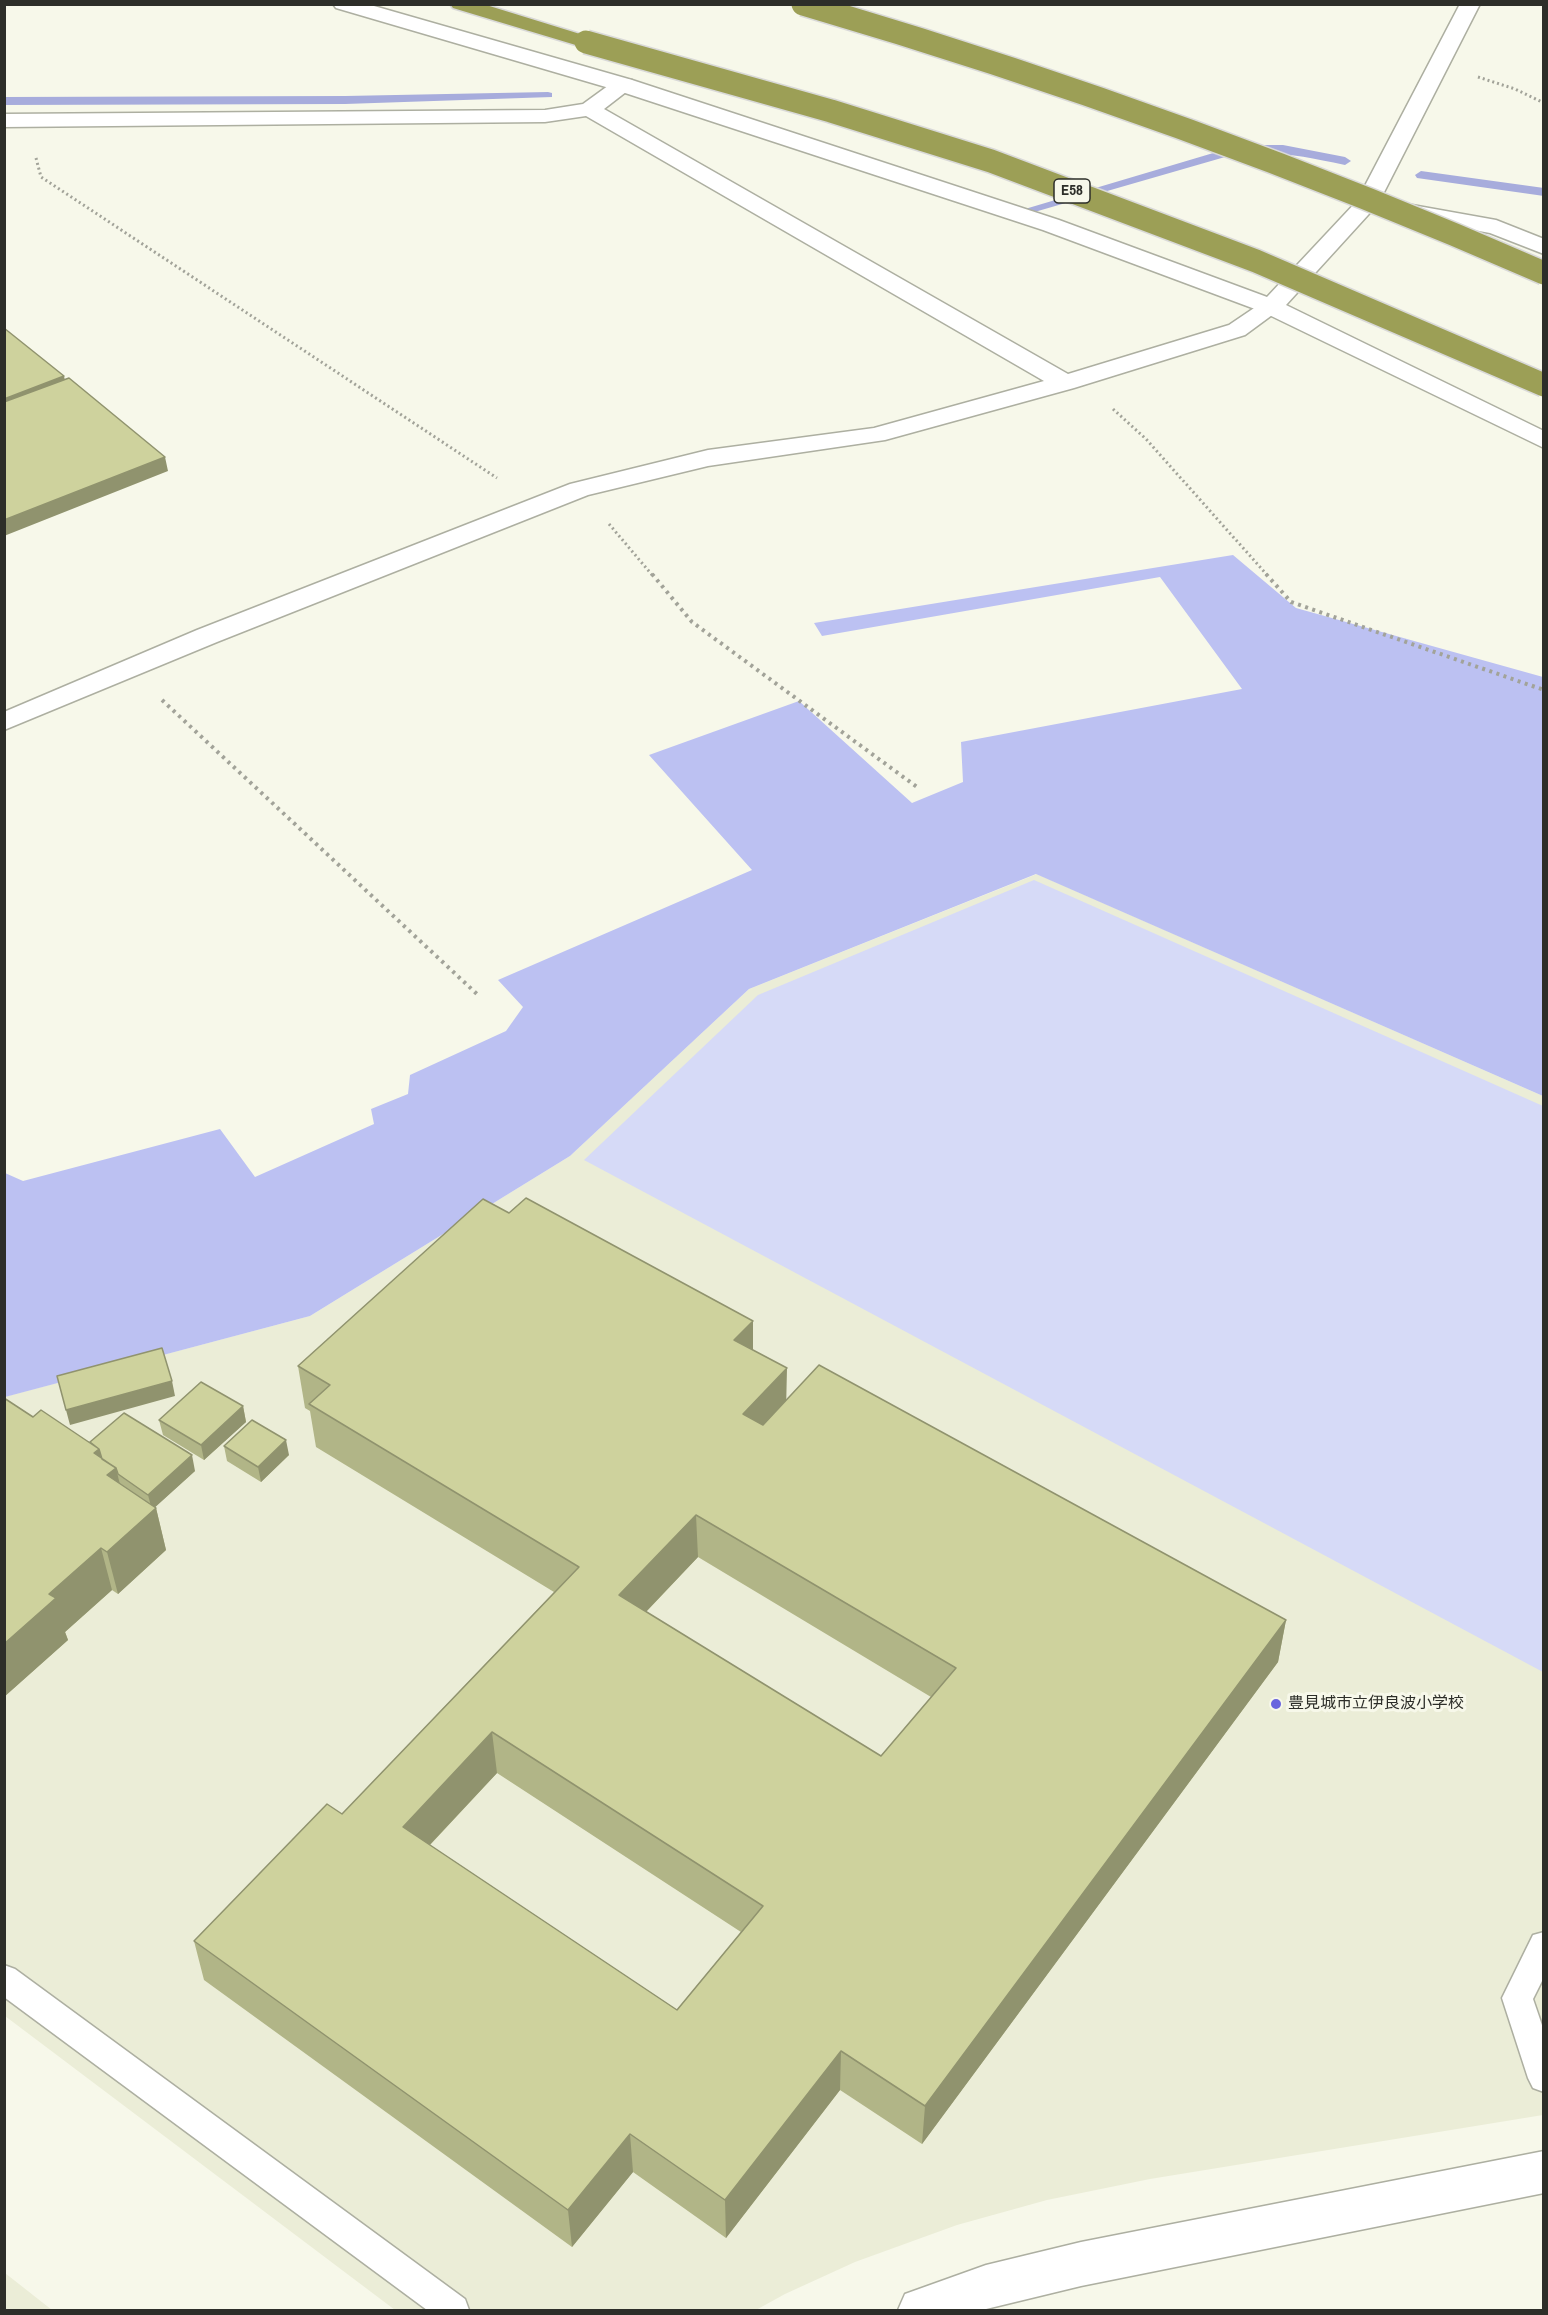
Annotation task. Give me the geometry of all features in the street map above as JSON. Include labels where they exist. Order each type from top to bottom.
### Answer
[{"type":"highway","name":"E58","points":[[460,4],[831,111],[991,161],[1256,261],[1544,385]]},
{"type":"highway","points":[[803,4],[961,50],[1147,112],[1339,185],[1544,273]]},
{"type":"street","points":[[343,4],[624,86],[1052,225],[1271,307],[1544,441]]},
{"type":"street","points":[[4,722],[129,669],[579,489],[708,458],[876,435],[1065,383],[1237,330],[1271,307],[1367,204],[1437,64],[1470,4]]},
{"type":"street","points":[[4,122],[84,119],[545,116],[590,109],[624,86]]},
{"type":"street","points":[[590,109],[1065,383]]},
{"type":"street","points":[[1367,204],[1496,227],[1544,247]]},
{"type":"street","points":[[921,2310],[986,2287],[1081,2264],[1544,2172]]},
{"type":"lane","points":[[1544,1945],[1517,1998],[1544,2079]]},
{"type":"lane","points":[[4,1979],[453,2310]]},
{"type":"path","points":[[1437,64],[1515,89],[1544,103]]},
{"type":"path","points":[[84,119],[44,144],[36,159],[41,177],[537,504]]},
{"type":"path","points":[[1065,383],[1118,412],[1139,432],[1291,602],[1544,690]]},
{"type":"path","points":[[579,489],[693,622],[917,788]]},
{"type":"path","points":[[129,669],[478,995]]},
{"type":"shaded area","points":[[1233,555],[1296,608],[1543,677],[1543,1096],[1036,874],[749,989],[570,1156],[310,1316],[5,1397],[5,1173],[23,1181],[220,1129],[255,1177],[374,1124],[371,1109],[408,1094],[410,1075],[506,1031],[523,1007],[498,980],[752,870],[649,755],[799,701],[912,803],[963,782],[961,742],[1242,689],[1160,577],[822,636],[814,623]]},
{"type":"shaded area","points":[[1037,874],[1543,1096],[1543,2115],[1150,2179],[1047,2200],[957,2225],[855,2262],[756,2310],[395,2310],[5,2016],[4,1397],[310,1316],[570,1156],[749,989]]},
{"type":"shaded area","points":[[1034,880],[1543,1106],[1543,1672],[584,1160],[758,995]]},
{"type":"shaded area","points":[[5,2273],[52,2310],[5,2310]]},
{"type":"building","points":[[4,328],[64,376],[4,399]]},
{"type":"building","points":[[69,378],[165,457],[4,520],[4,402]]},
{"type":"building","points":[[526,1198],[753,1321],[734,1340],[787,1368],[743,1414],[763,1425],[819,1365],[1286,1620],[925,2106],[841,2051],[725,2200],[630,2134],[568,2210],[194,1941],[327,1804],[342,1814],[579,1567],[309,1404],[330,1385],[298,1366],[483,1199],[509,1213]],"holes":[[[696,1515],[956,1668],[881,1756],[619,1595]],[[492,1732],[763,1906],[677,2010],[403,1827]]]},
{"type":"building","points":[[162,1348],[172,1381],[66,1410],[57,1376]]},
{"type":"building","points":[[201,1382],[243,1406],[201,1445],[159,1420]]},
{"type":"building","points":[[4,1398],[33,1417],[41,1410],[99,1449],[94,1453],[116,1468],[107,1475],[156,1508],[107,1552],[101,1548],[49,1594],[56,1598],[4,1644]]},
{"type":"building","points":[[124,1413],[192,1455],[148,1495],[118,1474],[116,1468],[102,1459],[99,1449],[90,1442]]},
{"type":"building","points":[[252,1420],[286,1440],[258,1467],[224,1446]]},
{"type":"waterway","points":[[4,101],[345,100],[548,95]]},
{"type":"waterway","points":[[1031,209],[1224,154],[1257,149],[1283,149],[1345,161]]},
{"type":"waterway","points":[[1421,175],[1544,192]]},
{"type":"place","name":"豊見城市立伊良波小学校","points":[[1276,1704]]}]
